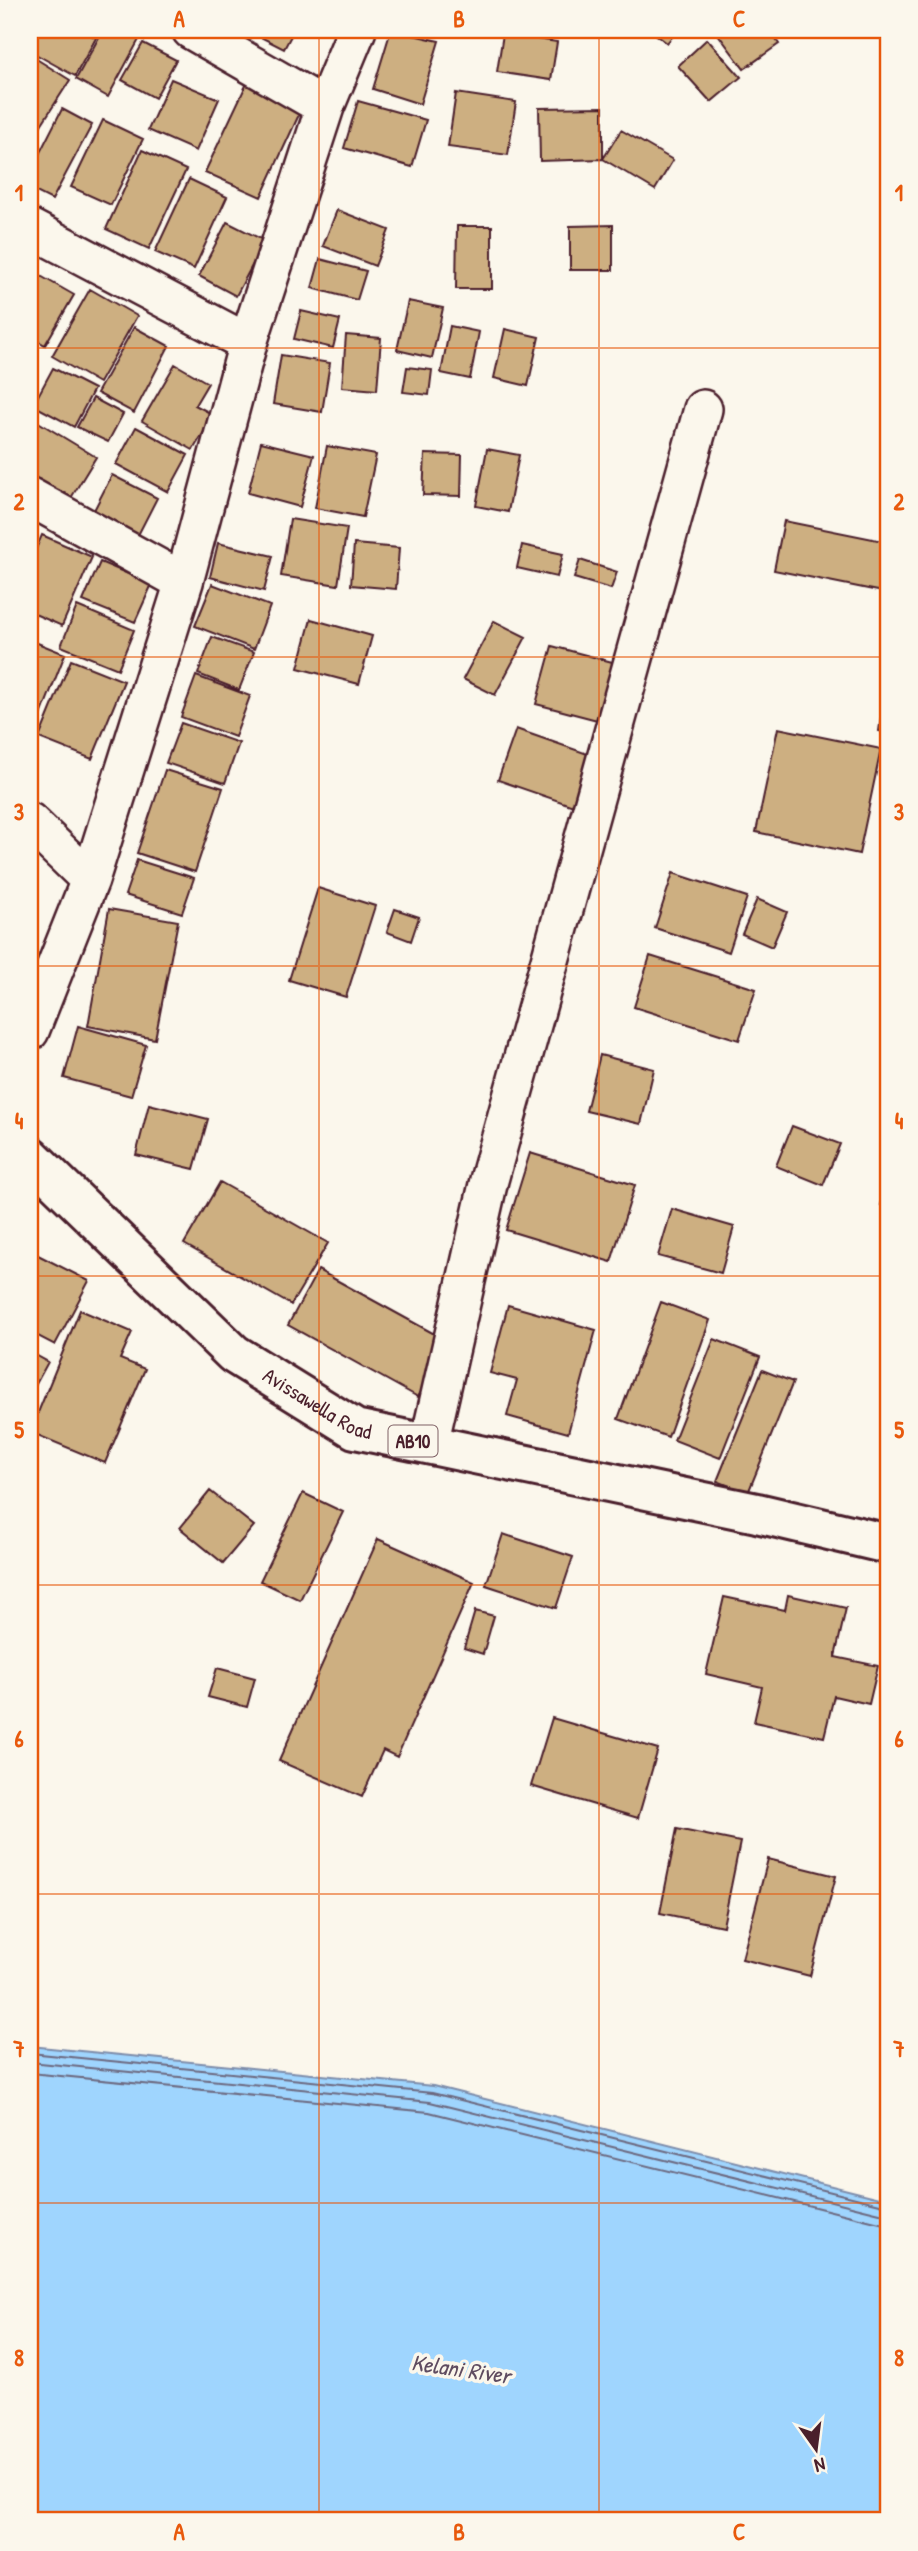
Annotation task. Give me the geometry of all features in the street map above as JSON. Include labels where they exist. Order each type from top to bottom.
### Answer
[{"type":"main road","name":"Avissawella Road","points":[[30,1156],[234,1354],[355,1429],[888,1544]]},
{"type":"street","points":[[191,30],[325,107]]},
{"type":"street","points":[[30,1031],[90,880],[184,583],[248,343],[325,107],[357,30]]},
{"type":"street","points":[[30,228],[248,343]]},
{"type":"street","points":[[429,1444],[489,1180],[703,410]]},
{"type":"street","points":[[33,508],[184,583]]},
{"type":"street","points":[[30,822],[90,880]]},
{"type":"water","name":"Kelani River","points":[[30,2046],[433,2086],[888,2200],[888,2521],[30,2521]]},
{"type":"building","points":[[30,30],[82,30],[96,38],[75,76],[30,51]]},
{"type":"building","points":[[103,30],[130,30],[141,36],[108,97],[76,79]]},
{"type":"building","points":[[247,30],[294,30],[284,49]]},
{"type":"building","points":[[391,30],[439,41],[420,104],[373,89]]},
{"type":"building","points":[[650,30],[678,30],[667,43]]},
{"type":"building","points":[[715,30],[769,30],[779,44],[744,69]]},
{"type":"building","points":[[503,34],[557,42],[551,80],[497,72]]},
{"type":"building","points":[[707,39],[741,77],[711,102],[678,66]]},
{"type":"building","points":[[143,43],[176,60],[155,98],[122,80]]},
{"type":"building","points":[[30,55],[70,80],[32,139],[30,137]]},
{"type":"building","points":[[171,79],[219,99],[196,151],[148,130]]},
{"type":"building","points":[[248,81],[303,106],[261,197],[205,172]]},
{"type":"building","points":[[456,93],[516,102],[508,155],[448,147]]},
{"type":"building","points":[[358,101],[426,120],[412,167],[344,148]]},
{"type":"building","points":[[603,107],[603,159],[540,161],[539,108]]},
{"type":"building","points":[[62,109],[92,125],[52,200],[30,189],[30,172]]},
{"type":"building","points":[[103,120],[143,139],[111,205],[71,187]]},
{"type":"building","points":[[621,130],[673,160],[655,190],[603,159]]},
{"type":"building","points":[[142,150],[186,170],[149,249],[106,229]]},
{"type":"building","points":[[189,179],[227,197],[194,269],[155,252]]},
{"type":"building","points":[[337,210],[389,230],[375,266],[323,246]]},
{"type":"building","points":[[227,222],[265,241],[236,296],[199,276]]},
{"type":"building","points":[[613,225],[613,270],[570,270],[570,226]]},
{"type":"building","points":[[457,226],[492,226],[492,289],[456,289]]},
{"type":"building","points":[[320,259],[366,271],[357,300],[312,288]]},
{"type":"building","points":[[30,270],[74,295],[45,345],[30,336]]},
{"type":"building","points":[[90,289],[137,316],[99,383],[52,356]]},
{"type":"building","points":[[408,301],[443,308],[432,358],[397,350]]},
{"type":"building","points":[[301,311],[340,320],[333,348],[294,339]]},
{"type":"building","points":[[450,326],[479,332],[470,379],[441,373]]},
{"type":"building","points":[[134,327],[169,346],[134,413],[97,393]]},
{"type":"building","points":[[505,329],[539,337],[528,386],[494,378]]},
{"type":"building","points":[[346,335],[381,338],[377,390],[342,387]]},
{"type":"building","points":[[281,355],[330,363],[322,412],[273,404]]},
{"type":"building","points":[[175,364],[208,383],[195,405],[214,415],[193,450],[142,421]]},
{"type":"building","points":[[407,367],[432,370],[429,395],[403,392]]},
{"type":"building","points":[[53,368],[94,389],[74,427],[33,405]]},
{"type":"building","points":[[93,398],[123,414],[108,442],[77,427]]},
{"type":"building","points":[[30,417],[96,457],[71,498],[30,474]]},
{"type":"building","points":[[136,427],[188,455],[168,492],[116,464]]},
{"type":"building","points":[[261,442],[314,455],[300,507],[248,493]]},
{"type":"building","points":[[327,446],[376,455],[363,517],[315,508]]},
{"type":"building","points":[[487,449],[519,455],[508,512],[476,506]]},
{"type":"building","points":[[425,454],[462,455],[461,496],[423,495]]},
{"type":"building","points":[[112,475],[157,498],[136,539],[91,516]]},
{"type":"building","points":[[290,519],[347,528],[338,585],[281,576]]},
{"type":"building","points":[[784,521],[888,542],[888,593],[774,570]]},
{"type":"building","points":[[42,535],[92,557],[62,626],[30,612],[30,562]]},
{"type":"building","points":[[218,543],[273,556],[264,591],[210,577]]},
{"type":"building","points":[[354,544],[399,548],[396,589],[351,585]]},
{"type":"building","points":[[522,545],[563,554],[557,577],[517,568]]},
{"type":"building","points":[[580,560],[617,572],[611,589],[574,578]]},
{"type":"building","points":[[100,562],[152,584],[135,622],[83,601]]},
{"type":"building","points":[[212,584],[270,606],[254,649],[195,626]]},
{"type":"building","points":[[77,606],[134,630],[118,669],[61,646]]},
{"type":"building","points":[[311,619],[372,636],[359,684],[298,668]]},
{"type":"building","points":[[494,621],[526,637],[495,695],[463,679]]},
{"type":"building","points":[[212,637],[254,652],[239,690],[198,674]]},
{"type":"building","points":[[30,640],[65,654],[34,733],[30,731]]},
{"type":"building","points":[[552,646],[616,663],[601,721],[536,704]]},
{"type":"building","points":[[71,660],[124,681],[92,759],[39,738]]},
{"type":"building","points":[[196,676],[250,696],[235,737],[181,717]]},
{"type":"building","points":[[885,690],[888,691],[888,733],[879,731]]},
{"type":"building","points":[[181,723],[239,743],[225,783],[166,763]]},
{"type":"building","points":[[778,728],[881,749],[859,854],[756,832]]},
{"type":"building","points":[[516,729],[602,759],[585,810],[498,780]]},
{"type":"building","points":[[165,770],[223,788],[195,872],[137,853]]},
{"type":"building","points":[[137,860],[194,878],[182,913],[125,895]]},
{"type":"building","points":[[673,873],[747,897],[729,952],[655,928]]},
{"type":"building","points":[[318,888],[375,906],[346,997],[289,980]]},
{"type":"building","points":[[757,899],[787,912],[772,947],[742,934]]},
{"type":"building","points":[[109,909],[178,921],[155,1039],[88,1026]]},
{"type":"building","points":[[395,909],[419,917],[411,941],[387,932]]},
{"type":"building","points":[[650,956],[756,989],[739,1040],[634,1007]]},
{"type":"building","points":[[78,1026],[146,1045],[131,1096],[64,1078]]},
{"type":"building","points":[[600,1055],[654,1069],[641,1124],[586,1111]]},
{"type":"building","points":[[149,1104],[208,1119],[194,1169],[136,1155]]},
{"type":"building","points":[[792,1126],[840,1144],[823,1185],[776,1166]]},
{"type":"building","points":[[530,1153],[635,1185],[611,1262],[506,1230]]},
{"type":"building","points":[[220,1182],[328,1243],[291,1305],[184,1244]]},
{"type":"building","points":[[888,1183],[888,1208],[881,1205]]},
{"type":"building","points":[[672,1209],[734,1227],[721,1273],[658,1256]]},
{"type":"building","points":[[36,1254],[89,1281],[55,1345],[30,1332],[30,1266]]},
{"type":"building","points":[[318,1270],[449,1342],[418,1397],[288,1325]]},
{"type":"building","points":[[661,1302],[710,1320],[668,1437],[618,1419]]},
{"type":"building","points":[[508,1305],[596,1330],[568,1433],[507,1416],[517,1380],[490,1373]]},
{"type":"building","points":[[80,1310],[132,1332],[120,1359],[145,1369],[105,1463],[30,1432]]},
{"type":"building","points":[[714,1339],[760,1357],[720,1458],[674,1440]]},
{"type":"building","points":[[30,1352],[48,1362],[30,1395]]},
{"type":"building","points":[[762,1370],[793,1382],[748,1493],[717,1481]]},
{"type":"building","points":[[210,1491],[254,1526],[223,1563],[180,1528]]},
{"type":"building","points":[[303,1493],[343,1512],[300,1600],[260,1581]]},
{"type":"building","points":[[503,1534],[573,1557],[556,1608],[486,1585]]},
{"type":"building","points":[[378,1539],[474,1582],[397,1757],[383,1750],[362,1797],[279,1761]]},
{"type":"building","points":[[788,1595],[846,1608],[835,1657],[878,1666],[869,1704],[834,1696],[824,1737],[754,1722],[762,1687],[706,1674],[724,1597],[785,1610]]},
{"type":"building","points":[[475,1611],[494,1616],[483,1654],[464,1648]]},
{"type":"building","points":[[217,1668],[255,1678],[247,1707],[208,1697]]},
{"type":"building","points":[[552,1718],[658,1749],[638,1818],[531,1786]]},
{"type":"building","points":[[677,1829],[740,1842],[723,1926],[660,1913]]},
{"type":"building","points":[[768,1859],[836,1876],[810,1976],[742,1959]]}]
